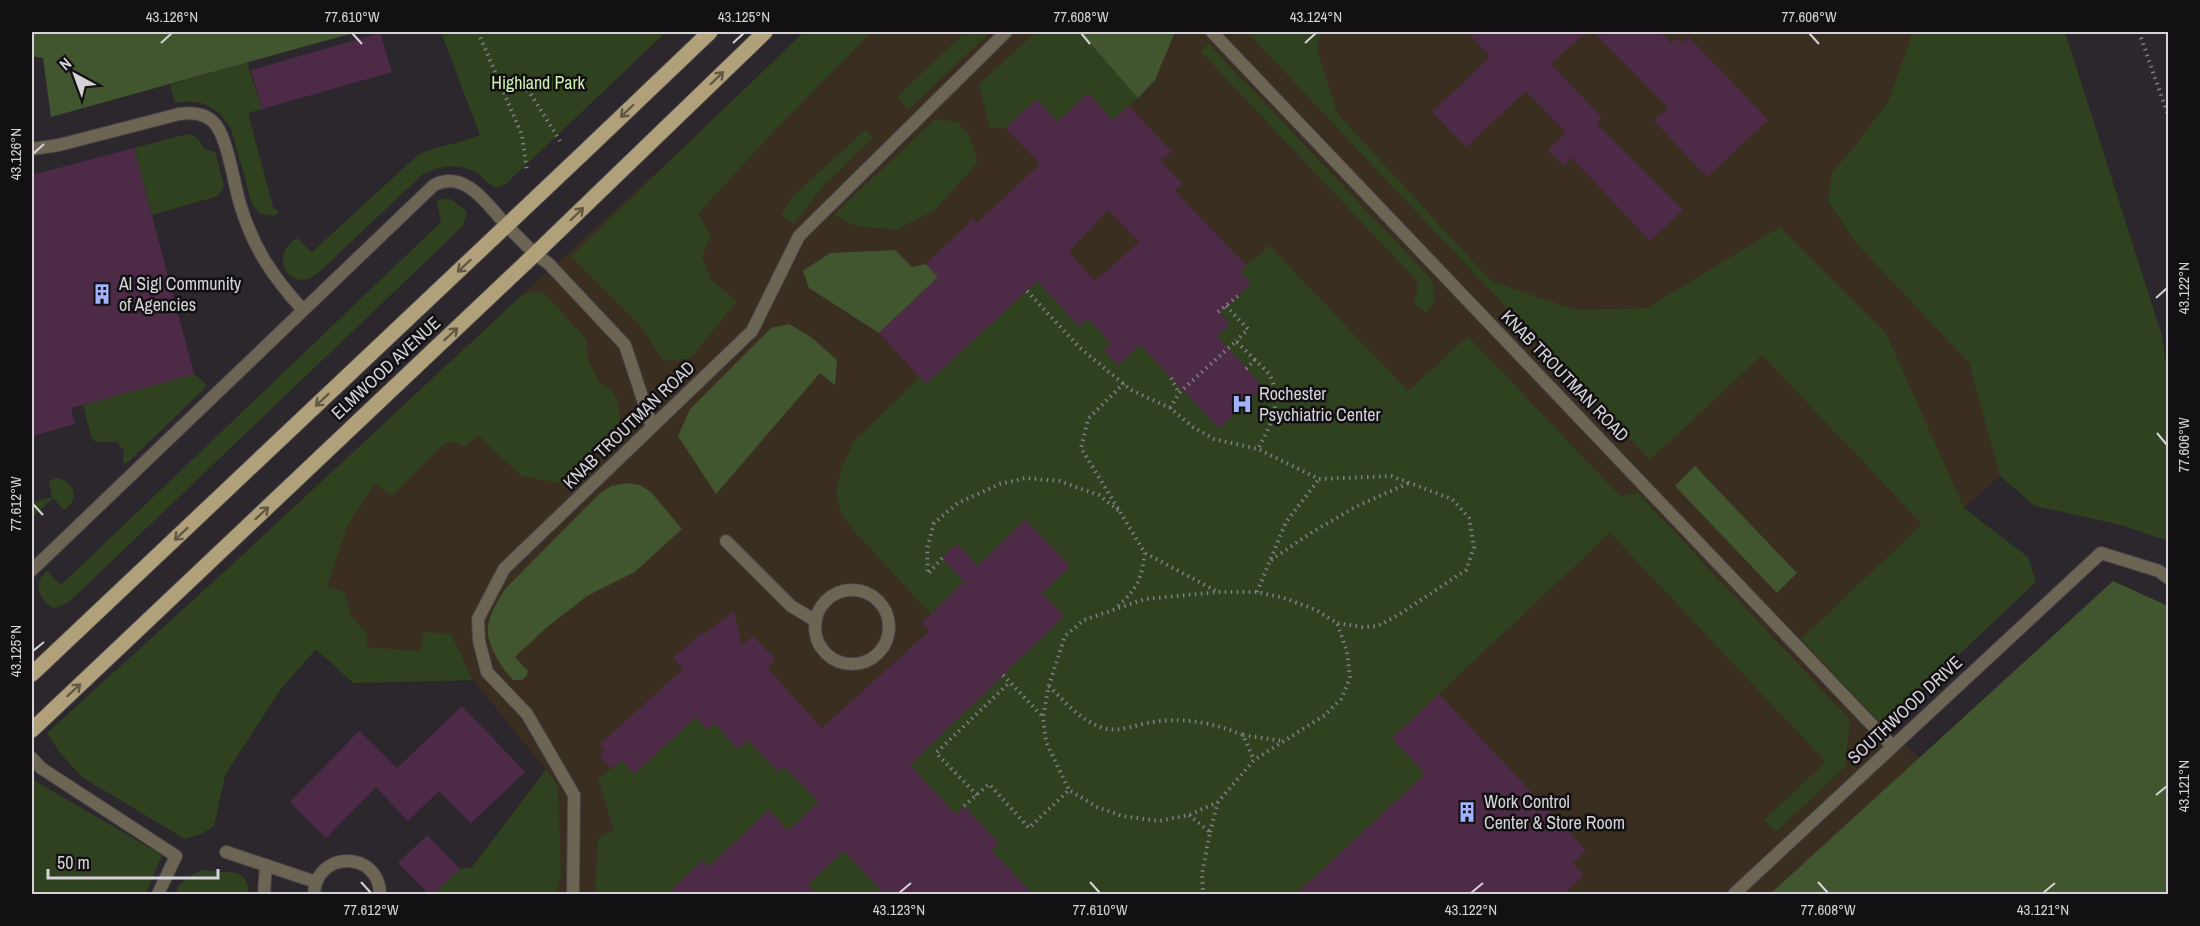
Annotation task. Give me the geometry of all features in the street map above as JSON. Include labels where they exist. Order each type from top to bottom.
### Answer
[{"type":"main road","name":"ELMWOOD AVENUE","points":[[32,674],[710,32]]},
{"type":"main road","name":"ELMWOOD AVENUE","points":[[32,730],[536,254],[765,32]]},
{"type":"street","name":"KNAB TROUTMAN ROAD","points":[[573,894],[574,795],[527,714],[487,672],[479,641],[478,619],[504,569],[752,331],[800,236],[1006,32]]},
{"type":"street","name":"KNAB TROUTMAN ROAD","points":[[1212,32],[1893,746]]},
{"type":"street","points":[[32,149],[59,145],[178,114],[199,114],[206,117],[213,122],[221,135],[240,204],[255,246],[276,280],[303,310]]},
{"type":"street","points":[[32,570],[427,190],[439,182],[451,180],[467,185],[481,197],[506,225],[548,263],[625,345],[652,427]]},
{"type":"street","points":[[726,541],[791,606],[816,621]]},
{"type":"street","name":"SOUTHWOOD DRIVE","points":[[1734,894],[2101,553],[2159,571],[2169,578]]},
{"type":"street","points":[[849,590],[862,591],[873,596],[882,604],[888,616],[887,640],[880,651],[870,659],[859,663],[847,663],[836,660],[826,653],[816,633],[816,621],[826,600],[837,593],[849,590]]},
{"type":"street","points":[[32,758],[41,768],[176,856],[158,894]]},
{"type":"street","points":[[226,852],[266,865],[315,888],[322,872],[330,865],[341,861],[352,861],[363,864],[372,871],[378,881],[380,894]]},
{"type":"street","points":[[264,894],[266,865]]},
{"type":"path","points":[[478,32],[522,135],[527,172]]},
{"type":"path","points":[[2139,32],[2169,116]]},
{"type":"path","points":[[499,82],[522,85],[530,93],[560,141]]},
{"type":"path","points":[[1027,291],[1080,348],[1131,390],[1170,408],[1193,427],[1214,439],[1258,449],[1319,479],[1391,476],[1452,499],[1469,518],[1474,547],[1466,570],[1400,615],[1378,626],[1362,627],[1336,623],[1306,606],[1257,592],[1219,592],[1145,599],[1084,620],[1065,636],[1049,685],[1043,717],[1046,742],[1069,790],[1097,807],[1122,816],[1159,821],[1189,815],[1218,802],[1254,760],[1325,715],[1341,699],[1350,678],[1347,652],[1336,623]]},
{"type":"path","points":[[1218,312],[1238,296]]},
{"type":"path","points":[[1170,408],[1179,393],[1248,329],[1226,306]]},
{"type":"path","points":[[1236,341],[1270,377],[1276,402],[1269,429],[1258,449]]},
{"type":"path","points":[[1246,369],[1255,360]]},
{"type":"path","points":[[1171,378],[1179,393]]},
{"type":"path","points":[[1124,384],[1088,419],[1081,448],[1146,553],[1219,592]]},
{"type":"path","points":[[942,558],[928,574],[927,549],[934,523],[958,503],[1000,484],[1025,478],[1059,481],[1099,495],[1122,514]]},
{"type":"path","points":[[1257,592],[1286,522],[1319,479]]},
{"type":"path","points":[[1271,560],[1357,506],[1410,483]]},
{"type":"path","points":[[1115,609],[1131,595],[1141,580],[1146,553]]},
{"type":"path","points":[[1004,675],[1043,717]]},
{"type":"path","points":[[977,795],[936,753],[1010,682]]},
{"type":"path","points":[[1049,685],[1088,722],[1106,729],[1154,722],[1192,720],[1215,724],[1243,735],[1283,741]]},
{"type":"path","points":[[1243,735],[1254,760]]},
{"type":"path","points":[[964,807],[988,784],[1029,828],[1069,790]]},
{"type":"path","points":[[1203,894],[1202,874],[1218,802]]},
{"type":"path","points":[[1189,815],[1210,832]]},
{"type":"shaded area","name":"Rochester Psychiatric Center","points":[[804,32],[2065,32],[2161,333],[1964,508],[1883,726],[1949,782],[1859,894],[458,894],[472,867],[546,770],[473,680],[353,683],[235,562],[660,169]]},
{"type":"green space","points":[[32,32],[357,32],[51,117],[43,58],[32,56]]},
{"type":"green space","name":"Highland Park","points":[[441,32],[666,32],[507,183],[496,188],[474,172],[452,166],[423,174],[317,274],[308,279],[295,279],[285,270],[283,257],[285,250],[297,238],[312,252],[419,154],[480,135]]},
{"type":"green space","points":[[804,32],[872,32],[772,133],[698,214],[711,235],[702,257],[711,280],[737,301],[691,358],[663,361],[644,330],[571,256]]},
{"type":"green space","points":[[965,32],[990,32],[909,109],[897,97]]},
{"type":"green space","points":[[1036,32],[1080,32],[1138,98],[1113,120],[1088,93],[1057,122],[1036,99],[1005,128],[990,128],[979,84]]},
{"type":"green space","points":[[1080,32],[1175,32],[1155,80],[1138,98]]},
{"type":"green space","points":[[1247,32],[1321,32],[1317,49],[1337,113],[1491,281],[1577,310],[1647,308],[1780,227],[1886,333],[1964,508],[2028,557],[2036,582],[1883,726],[1801,639],[1922,524],[1762,355],[1650,460]]},
{"type":"green space","points":[[1910,32],[2065,32],[2161,333],[2168,372],[2168,541],[2121,525],[2035,506],[2000,476],[1969,363],[1856,243],[1828,201],[1832,172],[1888,102],[1909,43]]},
{"type":"green space","points":[[1209,44],[1432,280],[1435,301],[1426,313],[1414,304],[1417,281],[1200,51]]},
{"type":"green space","points":[[247,62],[262,109],[248,113],[273,207],[280,213],[274,216],[260,214],[252,204],[231,129],[226,121],[214,109],[200,103],[175,103],[170,85]]},
{"type":"green space","points":[[935,119],[958,122],[969,135],[978,162],[935,210],[896,230],[855,226],[834,215]]},
{"type":"green space","points":[[865,130],[873,138],[823,186],[794,224],[781,215],[792,197]]},
{"type":"green space","points":[[188,134],[198,139],[204,149],[215,152],[224,186],[218,196],[152,215],[134,148]]},
{"type":"green space","points":[[451,199],[467,212],[463,226],[70,601],[54,609],[49,605],[39,591],[39,581],[42,576],[47,571],[61,585],[441,222],[437,201]]},
{"type":"green space","points":[[1269,245],[1408,391],[1468,336],[1620,496],[1638,493],[1850,720],[1845,767],[1776,832],[1764,820],[1826,762],[1610,533],[1392,738],[1425,774],[1296,894],[1033,894],[991,850],[998,843],[964,807],[956,815],[910,765],[1064,616],[1042,593],[1070,566],[1026,520],[978,566],[956,544],[942,558],[964,581],[938,622],[841,514],[836,493],[841,468],[854,441],[920,377],[926,383],[1038,281],[1079,326],[1088,318],[1111,344],[1104,351],[1117,365],[1140,345],[1171,378],[1229,324],[1192,283],[1240,272]]},
{"type":"green space","points":[[895,250],[912,267],[926,264],[938,277],[879,333],[809,288],[803,271],[830,253]]},
{"type":"green space","points":[[537,291],[545,294],[587,340],[588,359],[599,382],[611,389],[617,399],[620,413],[618,430],[564,484],[521,476],[478,435],[465,447],[455,442],[445,443],[392,496],[375,484],[348,525],[327,586],[344,592],[352,617],[367,633],[367,647],[420,651],[425,632],[451,634],[473,680],[353,683],[316,649],[281,689],[225,775],[214,826],[201,834],[185,839],[82,777],[60,753],[47,733],[522,295]]},
{"type":"green space","points":[[789,324],[811,337],[837,360],[835,385],[820,373],[716,494],[678,436],[690,409],[771,328]]},
{"type":"green space","points":[[194,374],[206,384],[205,388],[128,462],[123,464],[124,451],[117,442],[96,442],[92,439],[83,405]]},
{"type":"green space","points":[[1695,466],[1797,573],[1777,593],[1675,486]]},
{"type":"green space","points":[[56,478],[62,479],[71,486],[74,494],[70,504],[63,509],[53,498],[32,518],[32,502],[52,497],[49,481]]},
{"type":"green space","points":[[626,483],[640,485],[651,492],[682,529],[635,572],[587,596],[545,629],[515,657],[528,671],[522,680],[513,680],[497,658],[488,634],[491,616],[499,599],[505,589],[599,494],[611,486]]},
{"type":"green space","points":[[2113,581],[2168,606],[2168,894],[1770,894]]},
{"type":"green space","points":[[696,717],[707,730],[714,723],[738,749],[748,740],[778,772],[784,766],[825,797],[788,831],[769,810],[709,867],[670,892],[673,894],[595,894],[598,838],[614,830],[598,779],[622,760],[634,774]]},
{"type":"green space","points":[[546,770],[558,787],[561,875],[556,894],[433,894],[460,869],[472,867]]},
{"type":"green space","points":[[32,779],[162,855],[146,894],[32,894]]},
{"type":"green space","points":[[838,844],[884,894],[817,894],[808,884]]},
{"type":"green space","points":[[202,870],[237,873],[245,878],[249,889],[245,894],[176,894],[182,882]]},
{"type":"building","points":[[1467,32],[1586,32],[1551,64],[1602,118],[1596,123],[1683,210],[1650,241],[1571,157],[1563,165],[1548,150],[1566,133],[1526,91],[1466,147],[1432,112],[1490,57]]},
{"type":"building","points":[[1593,32],[1661,32],[1671,43],[1677,38],[1683,43],[1689,37],[1768,120],[1707,177],[1654,121],[1668,108]]},
{"type":"building","points":[[380,33],[392,72],[262,109],[251,70]]},
{"type":"building","points":[[1088,93],[1113,120],[1129,106],[1172,152],[1160,160],[1183,184],[1175,191],[1247,266],[1240,272],[1251,283],[1220,314],[1230,324],[1217,336],[1263,387],[1219,428],[1140,345],[1118,365],[1104,351],[1111,344],[1088,318],[1079,326],[1037,281],[926,384],[879,333],[938,277],[926,264],[973,219],[977,223],[1040,164],[1005,128],[1037,99],[1057,122]],"holes":[[[1108,210],[1139,242],[1095,281],[1069,252]]]},
{"type":"building","name":"Al Sigl Community of Agencies","points":[[134,148],[194,374],[71,408],[75,424],[32,436],[32,175]]},
{"type":"building","points":[[1025,520],[1070,566],[1042,593],[1064,616],[910,765],[956,815],[964,806],[999,843],[991,850],[1033,894],[884,894],[844,851],[808,884],[817,894],[667,894],[703,860],[709,867],[769,810],[788,831],[818,802],[784,766],[778,772],[748,740],[738,749],[714,723],[707,730],[696,717],[634,774],[622,760],[612,769],[599,755],[605,750],[600,744],[683,669],[673,658],[703,632],[704,634],[734,611],[742,645],[753,636],[775,659],[767,668],[822,728],[929,631],[922,623],[964,581],[942,558],[957,544],[978,566]]},
{"type":"building","name":"Work Control Center & Store Room","points":[[1439,694],[1586,850],[1573,863],[1584,875],[1564,894],[1296,894],[1425,774],[1392,738]]},
{"type":"building","points":[[462,706],[525,772],[471,823],[439,791],[408,821],[376,787],[326,838],[290,802],[359,731],[397,768]]},
{"type":"building","points":[[427,835],[460,869],[433,894],[429,894],[398,863]]},
{"type":"place","name":"Al Sigl Community of Agencies","points":[[102,294]]},
{"type":"place","name":"Rochester Psychiatric Center","points":[[1242,404]]},
{"type":"place","name":"Work Control Center & Store Room","points":[[1467,812]]}]
